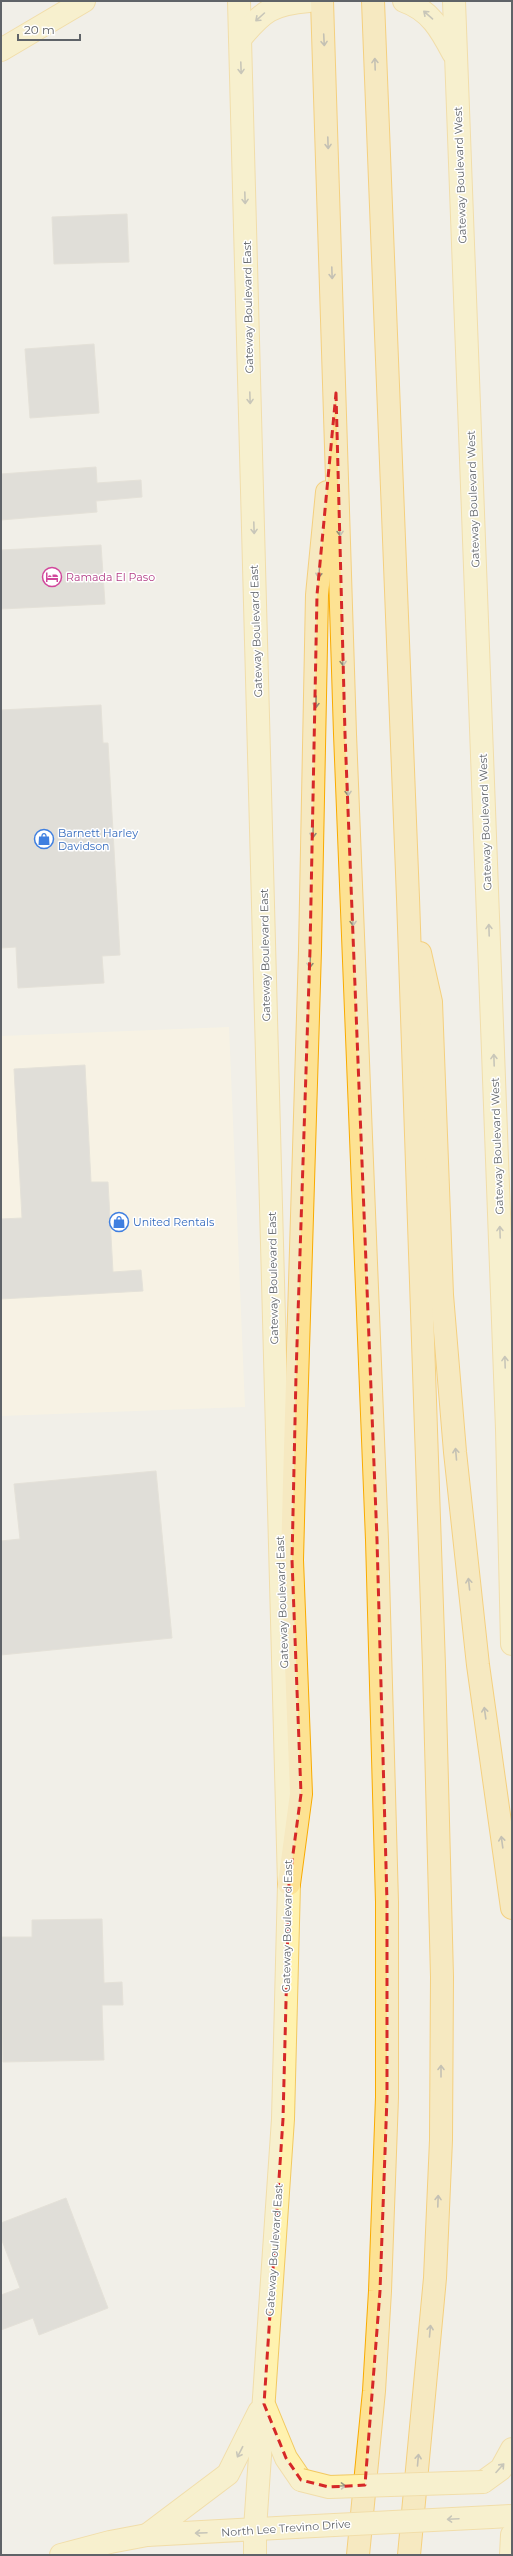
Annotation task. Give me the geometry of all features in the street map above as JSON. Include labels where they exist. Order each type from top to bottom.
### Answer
[{"type":"highway","points":[[322,1],[327,104],[345,734],[377,1540],[387,1902],[387,2097],[380,2291],[374,2391],[358,2555]]},
{"type":"highway","points":[[373,1],[408,898],[434,1666],[442,1977],[441,2140],[435,2278],[409,2555]]},
{"type":"highway","points":[[289,1884],[300,1794],[292,1560],[310,958],[317,595],[336,394]]},
{"type":"highway","points":[[408,898],[431,1002],[442,1296],[455,1444],[478,1665],[512,1908]]},
{"type":"main road","points":[[1,50],[84,1]]},
{"type":"main road","name":"Gateway Boulevard East","points":[[239,1],[289,1884],[283,2119],[255,2529],[255,2555]]},
{"type":"main road","points":[[240,39],[261,14],[286,3],[309,1]]},
{"type":"main road","points":[[404,1],[416,5],[439,25],[456,60]]},
{"type":"main road","name":"Gateway Boulevard West","points":[[454,1],[506,1413],[512,1644]]},
{"type":"main road","points":[[264,2404],[286,2458],[302,2480],[329,2487],[483,2482],[501,2469],[512,2450]]},
{"type":"main road","points":[[148,2535],[228,2474],[264,2404]]},
{"type":"main road","name":"North Lee Trevino Drive","points":[[61,2555],[110,2542],[148,2535],[502,2517]]},
{"type":"main road","points":[[511,2555],[512,2535]]},
{"type":"highlighted area","points":[[336,393],[345,734],[377,1540],[387,1902],[387,2097],[380,2291],[365,2485],[329,2487],[301,2480],[286,2458],[264,2404],[283,2119],[289,1884],[301,1794],[292,1560],[296,1375],[310,950],[317,595]]},
{"type":"shaded area","name":"United Rentals","points":[[229,1027],[245,1407],[1,1416],[1,1036]]},
{"type":"building","points":[[127,214],[129,262],[54,264],[52,217]]},
{"type":"building","points":[[94,344],[99,413],[30,418],[25,349]]},
{"type":"building","points":[[96,467],[97,483],[141,480],[142,497],[96,501],[97,512],[1,520],[1,474]]},
{"type":"building","name":"Ramada El Paso","points":[[101,545],[105,604],[1,609],[1,550]]},
{"type":"building","points":[[101,705],[103,743],[108,743],[120,955],[102,956],[104,983],[18,988],[16,947],[1,948],[1,710]]},
{"type":"building","points":[[85,1065],[91,1182],[108,1182],[113,1272],[141,1270],[143,1291],[1,1299],[1,1219],[22,1218],[14,1069]]},
{"type":"building","points":[[156,1471],[172,1638],[1,1655],[1,1541],[20,1539],[14,1484]]},
{"type":"building","points":[[102,1919],[104,1983],[122,1982],[123,2005],[102,2005],[104,2060],[3,2062],[1,1937],[32,1937],[32,1920]]},
{"type":"building","points":[[66,2198],[108,2308],[39,2335],[33,2318],[1,2330],[1,2295],[20,2288],[1,2238],[1,2223]]},
{"type":"place","name":"Ramada El Paso","points":[[52,577]]},
{"type":"place","name":"Barnett Harley Davidson","points":[[44,839]]},
{"type":"place","name":"United Rentals","points":[[119,1222]]}]
